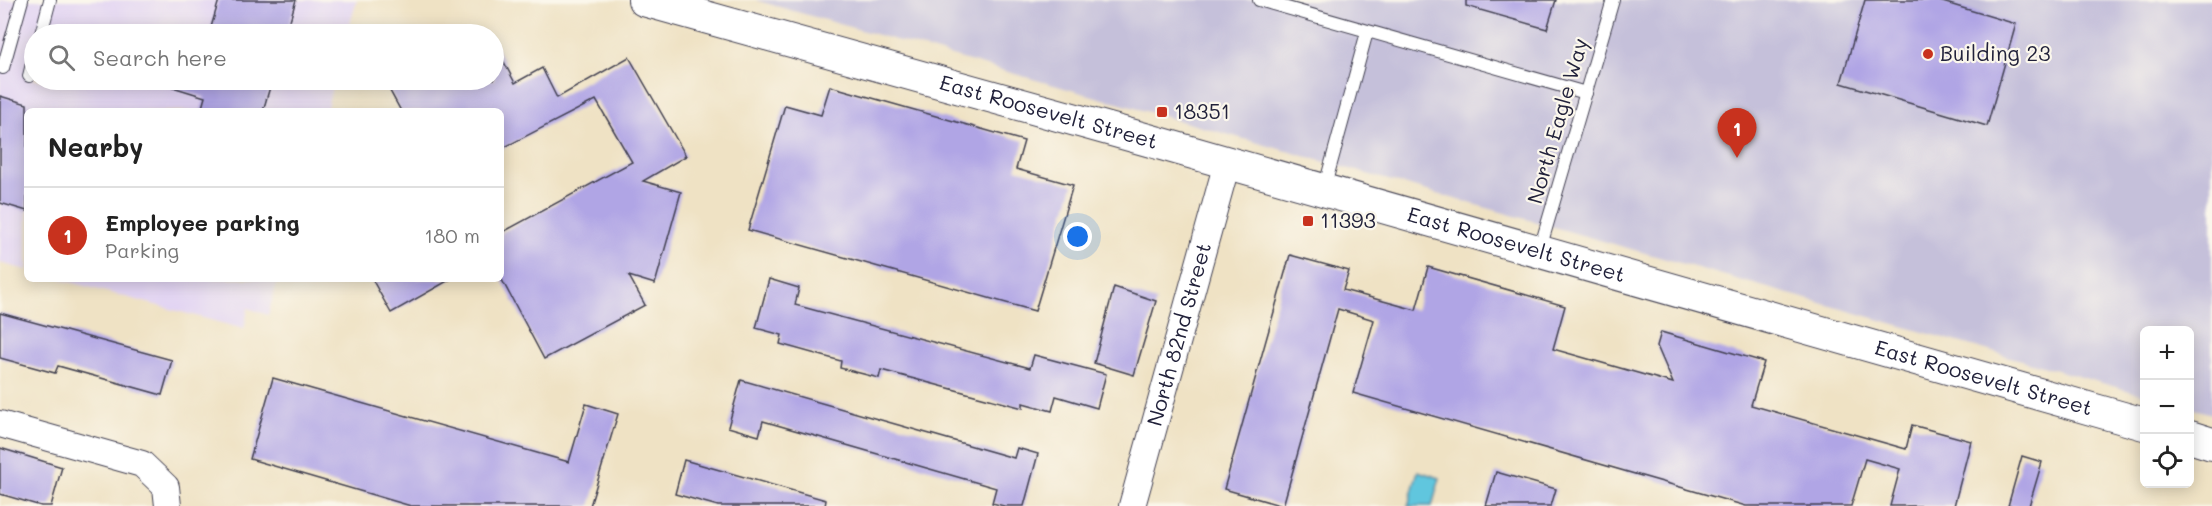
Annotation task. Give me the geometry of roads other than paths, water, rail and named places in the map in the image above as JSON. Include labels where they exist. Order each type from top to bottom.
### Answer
[{"type":"street","name":"East Roosevelt Street","points":[[644,0],[2140,423]]},
{"type":"street","name":"North 82nd Street","points":[[1132,506],[1227,163]]},
{"type":"street","points":[[0,424],[142,464],[166,487],[168,506]]},
{"type":"street","points":[[2194,438],[2212,444]]},
{"type":"lane","points":[[3,68],[22,0]]},
{"type":"lane","points":[[43,24],[51,0]]},
{"type":"lane","points":[[1259,0],[1586,93]]},
{"type":"lane","name":"North Eagle Way","points":[[1539,252],[1613,0]]},
{"type":"lane","points":[[1323,191],[1366,32]]},
{"type":"water","points":[[1418,471],[1440,478],[1432,506],[1408,506]]},
{"type":"place","name":"Building 23","points":[[1928,54]]},
{"type":"place","name":"18351","points":[[1162,112]]},
{"type":"place","name":"Employee parking","points":[[1737,158]]},
{"type":"place","name":"11393","points":[[1308,221]]}]
